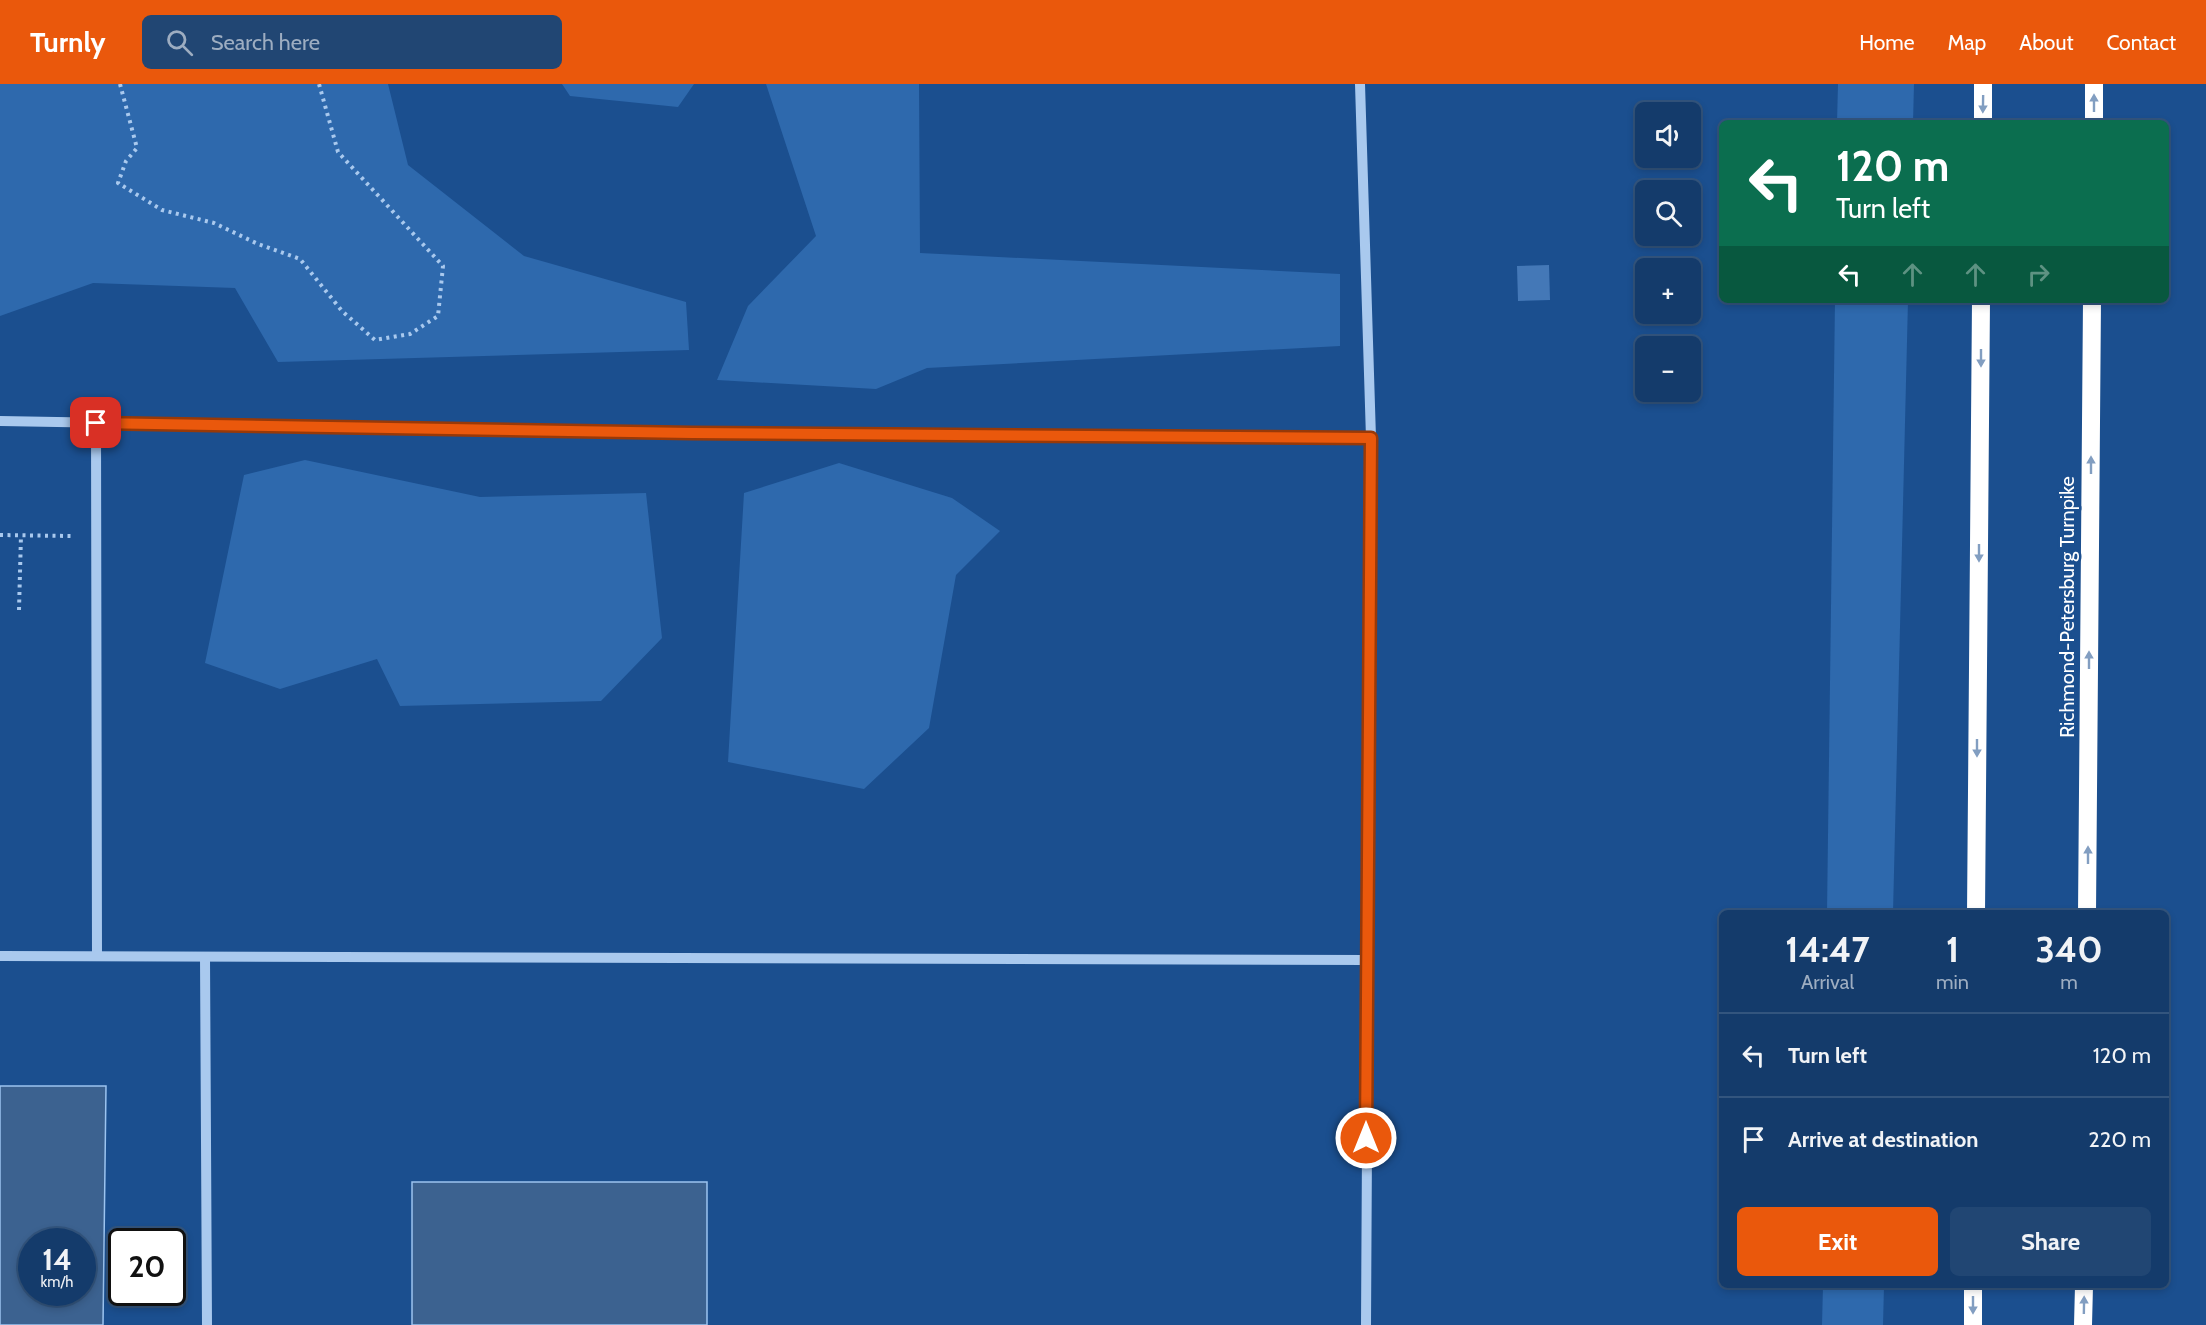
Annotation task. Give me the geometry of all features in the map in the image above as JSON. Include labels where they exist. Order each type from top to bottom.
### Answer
[{"type":"highway","points":[[1983,84],[1983,120]]},
{"type":"highway","points":[[2094,84],[2094,120]]},
{"type":"highway","points":[[1976,910],[1981,303]]},
{"type":"highway","name":"Richmond-Petersburg Turnpike","points":[[2087,910],[2092,303]]},
{"type":"highway","points":[[1972,1325],[1973,1288]]},
{"type":"highway","points":[[2083,1325],[2084,1288]]},
{"type":"lane","points":[[1360,84],[1371,438],[1366,1325]]},
{"type":"lane","points":[[0,421],[703,433],[1371,438]]},
{"type":"lane","points":[[96,423],[97,956]]},
{"type":"lane","points":[[0,956],[1368,960]]},
{"type":"lane","points":[[205,957],[207,1325]]},
{"type":"path","points":[[120,84],[127,102],[137,148],[126,161],[118,183],[162,210],[213,223],[258,244],[300,259],[342,311],[375,340],[410,334],[438,316],[443,266],[338,152],[319,84]]},
{"type":"path","points":[[0,535],[96,537]]},
{"type":"path","points":[[19,610],[21,535]]},
{"type":"shaded area","points":[[0,84],[388,84],[408,165],[524,256],[686,302],[689,350],[278,362],[235,288],[93,283],[0,316]]},
{"type":"shaded area","points":[[562,84],[694,84],[678,107],[570,96]]},
{"type":"shaded area","points":[[766,84],[919,84],[920,253],[1340,274],[1340,346],[927,368],[876,389],[717,380],[748,306],[816,236]]},
{"type":"shaded area","points":[[1838,84],[1914,84],[1913,120],[1837,120]]},
{"type":"shaded area","points":[[1835,303],[1908,303],[1893,910],[1827,910]]},
{"type":"shaded area","points":[[305,460],[480,497],[646,493],[662,638],[601,701],[400,706],[377,659],[280,689],[205,663],[244,475]]},
{"type":"shaded area","points":[[839,463],[952,498],[1000,531],[956,575],[929,728],[864,789],[728,762],[744,493]]},
{"type":"shaded area","points":[[0,1086],[106,1086],[103,1325],[0,1325]]},
{"type":"shaded area","points":[[412,1182],[707,1182],[707,1325],[412,1325]]},
{"type":"shaded area","points":[[1823,1288],[1884,1288],[1883,1325],[1822,1325]]},
{"type":"building","points":[[1549,265],[1550,300],[1518,301],[1517,266]]},
{"type":"route","points":[[96,423],[692,433],[1371,438],[1366,1138]]}]
